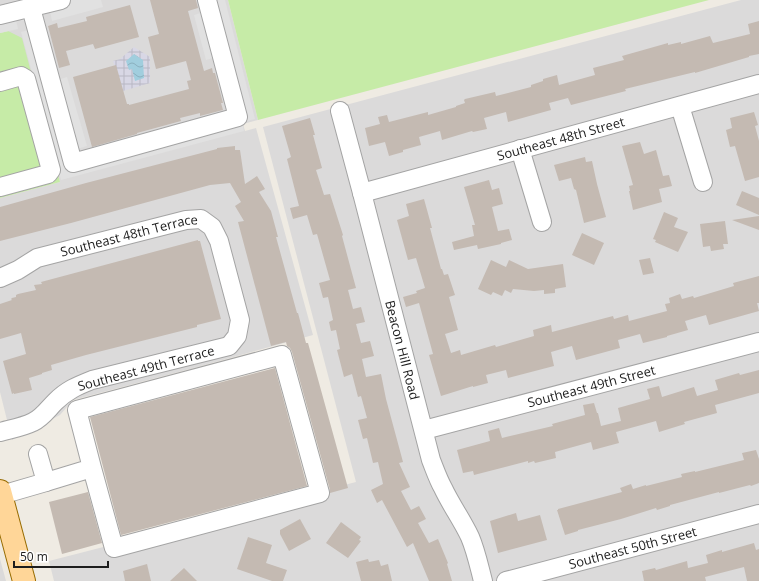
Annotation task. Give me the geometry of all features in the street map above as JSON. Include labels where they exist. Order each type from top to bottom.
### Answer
[{"type":"main road","points":[[0,493],[24,581]]},
{"type":"street","points":[[0,15],[61,0]]},
{"type":"street","points":[[31,8],[73,163],[238,117],[207,0]]},
{"type":"street","points":[[0,82],[21,76],[26,79],[51,170],[48,174],[0,187]]},
{"type":"street","name":"Southeast 48th Street","points":[[362,193],[759,84]]},
{"type":"street","points":[[680,106],[703,182]]},
{"type":"street","name":"Beacon Hill Road","points":[[340,111],[436,474],[470,537],[483,581]]},
{"type":"street","points":[[520,150],[542,222]]},
{"type":"street","name":"Southeast 48th Terrace","points":[[0,278],[18,270],[37,258],[186,220],[201,219],[212,227],[219,242],[228,274]]},
{"type":"street","name":"Southeast 49th Terrace","points":[[0,432],[33,422],[44,414],[66,392],[78,385],[92,380],[229,346],[237,336],[240,320],[228,274]]},
{"type":"street","name":"Southeast 49th Street","points":[[424,430],[759,342]]},
{"type":"street","points":[[282,355],[320,492],[114,548],[92,468],[77,410],[282,355]]},
{"type":"street","points":[[38,454],[46,482]]},
{"type":"street","points":[[0,493],[46,482],[92,468]]},
{"type":"street","name":"Southeast 50th Street","points":[[506,581],[759,514]]},
{"type":"shaded area","points":[[0,0],[228,0],[258,120],[243,124],[245,131],[256,128],[313,335],[73,400],[60,415],[12,440],[0,392],[0,198],[60,182],[8,31],[0,33]]},
{"type":"shaded area","points":[[44,0],[101,0],[103,7],[52,21],[50,11],[42,16],[58,80],[67,77],[87,146],[77,149],[79,152],[224,115],[229,106],[216,57],[206,60],[194,15],[204,12],[201,0],[225,0],[255,119],[242,122],[244,131],[61,180],[21,32],[32,29],[26,21],[16,20],[18,29],[0,33],[0,12]]},
{"type":"shaded area","points":[[741,0],[759,0],[759,581],[54,581],[49,561],[356,482],[263,127]]},
{"type":"shaded area","points":[[134,47],[150,57],[150,83],[123,91],[113,61],[120,59]]},
{"type":"shaded area","points":[[0,559],[6,581],[0,581]]},
{"type":"green space","points":[[228,0],[709,0],[258,120]]},
{"type":"green space","points":[[8,31],[22,38],[60,182],[0,198],[0,33]]},
{"type":"water","points":[[134,54],[143,60],[144,78],[135,81],[132,69],[129,70],[126,61]]},
{"type":"building","points":[[150,0],[196,0],[198,8],[188,11],[204,71],[212,68],[213,73],[215,73],[223,103],[221,103],[223,110],[200,116],[200,113],[180,118],[181,121],[92,147],[73,77],[116,65],[127,104],[129,105],[189,89],[187,81],[191,80],[186,61],[156,69],[148,37],[159,34]]},
{"type":"building","points":[[130,5],[139,37],[95,49],[93,44],[66,51],[70,65],[59,68],[48,26],[57,23],[58,28],[87,21],[86,17]]},
{"type":"building","points":[[759,21],[759,54],[695,73],[625,89],[626,91],[571,105],[568,98],[549,103],[551,110],[508,122],[506,112],[484,118],[487,129],[472,131],[442,140],[440,131],[419,137],[421,145],[389,156],[385,142],[369,146],[365,128],[380,124],[378,117],[387,115],[389,122],[428,112],[428,115],[456,107],[465,103],[465,99],[495,92],[496,96],[531,87],[531,85],[543,81],[543,79],[557,75],[559,85],[595,75],[593,68],[624,60],[622,56],[668,43],[668,45],[681,42],[681,44],[710,36],[713,43],[750,34],[748,24]]},
{"type":"building","points":[[754,112],[758,125],[755,126],[759,141],[759,177],[745,181],[735,146],[730,147],[726,130],[732,128],[730,118]]},
{"type":"building","points":[[310,118],[322,168],[316,170],[324,195],[330,194],[343,235],[342,236],[356,288],[348,290],[353,309],[361,307],[365,322],[356,324],[361,343],[370,341],[374,356],[362,359],[366,377],[381,374],[386,399],[403,462],[399,463],[410,487],[401,491],[411,510],[419,506],[426,519],[418,523],[429,543],[438,539],[448,563],[452,581],[429,581],[413,543],[407,547],[382,500],[377,503],[371,490],[383,484],[378,462],[373,463],[367,438],[363,439],[358,420],[367,418],[361,396],[358,397],[352,374],[344,377],[337,350],[340,349],[336,330],[331,331],[329,322],[333,320],[328,297],[323,298],[319,283],[330,280],[317,234],[313,235],[307,215],[293,219],[290,208],[299,206],[287,159],[291,157],[282,126]]},
{"type":"building","points":[[640,142],[644,154],[656,150],[663,176],[669,175],[672,186],[659,189],[662,202],[633,210],[629,186],[633,185],[622,146]]},
{"type":"building","points":[[235,146],[235,150],[240,150],[245,184],[257,176],[265,189],[259,192],[271,211],[278,237],[276,237],[297,313],[306,343],[308,343],[348,488],[330,493],[292,352],[287,346],[286,342],[271,346],[238,222],[244,221],[235,206],[241,202],[230,183],[210,185],[0,241],[0,207],[217,148]]},
{"type":"building","points":[[585,157],[586,162],[592,161],[606,217],[584,223],[576,190],[574,189],[571,178],[559,181],[554,165]]},
{"type":"building","points":[[489,180],[492,190],[499,188],[503,204],[492,207],[498,231],[509,229],[512,240],[478,249],[477,245],[454,250],[452,242],[474,236],[472,225],[475,225],[464,187]]},
{"type":"building","points":[[742,191],[759,198],[759,215],[736,205]]},
{"type":"building","points":[[424,199],[441,269],[444,275],[448,274],[455,295],[449,297],[458,330],[445,334],[451,353],[460,350],[461,355],[495,345],[496,347],[534,336],[533,330],[551,325],[552,332],[613,316],[614,319],[628,315],[629,321],[667,311],[665,304],[670,303],[669,298],[680,294],[682,299],[693,296],[694,298],[734,286],[733,283],[759,276],[759,303],[757,303],[759,311],[709,325],[706,315],[685,321],[688,330],[643,343],[640,334],[618,340],[620,348],[576,360],[572,346],[551,352],[554,366],[508,378],[506,370],[486,375],[488,383],[441,396],[429,355],[433,354],[419,303],[406,307],[403,297],[417,293],[416,291],[425,288],[416,258],[408,260],[397,220],[409,216],[406,204]]},
{"type":"building","points":[[664,212],[678,218],[674,227],[688,232],[678,252],[655,242],[656,240],[653,239]]},
{"type":"building","points":[[759,216],[759,230],[732,220]]},
{"type":"building","points":[[725,221],[728,244],[723,244],[724,249],[711,251],[710,246],[703,247],[700,224]]},
{"type":"building","points":[[582,233],[604,243],[594,265],[572,255]]},
{"type":"building","points":[[198,240],[200,241],[221,319],[197,325],[197,327],[51,365],[52,370],[29,378],[32,390],[12,394],[3,361],[26,354],[21,333],[0,339],[0,304],[12,300],[11,299],[16,297],[18,294],[36,290],[34,285],[42,284],[41,282]]},
{"type":"building","points":[[650,258],[654,273],[643,275],[639,260]]},
{"type":"building","points":[[491,260],[506,267],[509,260],[528,269],[563,264],[566,287],[555,289],[555,293],[544,294],[544,290],[534,291],[513,289],[511,293],[505,290],[502,296],[493,292],[491,295],[478,289]]},
{"type":"building","points":[[275,368],[307,486],[121,535],[90,417]]},
{"type":"building","points":[[759,370],[759,393],[715,405],[717,413],[684,422],[685,424],[659,432],[656,421],[616,432],[619,443],[593,450],[591,442],[555,452],[556,458],[535,463],[534,461],[528,463],[528,461],[474,475],[473,471],[463,473],[457,450],[490,441],[488,431],[499,428],[502,438],[553,426],[552,424],[585,415],[583,405],[594,403],[601,426],[621,421],[618,408],[650,399],[647,389],[659,386],[662,397],[694,387],[697,396],[718,390],[715,380],[739,373],[740,375]]},
{"type":"building","points":[[756,450],[759,459],[759,483],[719,492],[657,510],[656,508],[565,535],[557,510],[558,509],[622,492],[620,488],[631,484],[633,489],[682,477],[681,474],[744,460],[742,453]]},
{"type":"building","points":[[88,492],[102,543],[62,554],[49,502]]},
{"type":"building","points":[[516,513],[518,521],[540,515],[547,540],[498,553],[490,521]]},
{"type":"building","points":[[300,519],[311,539],[289,551],[280,534],[280,530]]},
{"type":"building","points":[[341,522],[361,537],[359,540],[361,541],[348,558],[326,543]]},
{"type":"building","points":[[248,537],[272,545],[266,563],[287,570],[283,581],[272,581],[237,569]]},
{"type":"building","points":[[754,543],[756,550],[759,549],[759,581],[747,581],[744,567],[705,577],[706,581],[644,581],[642,571],[655,568],[656,570],[687,561],[688,568],[708,563],[706,555]]},
{"type":"building","points":[[368,559],[369,562],[379,560],[381,566],[388,564],[392,581],[361,581],[356,562]]},
{"type":"building","points":[[147,564],[151,581],[125,581],[123,571]]},
{"type":"building","points":[[184,568],[197,581],[170,581]]}]
